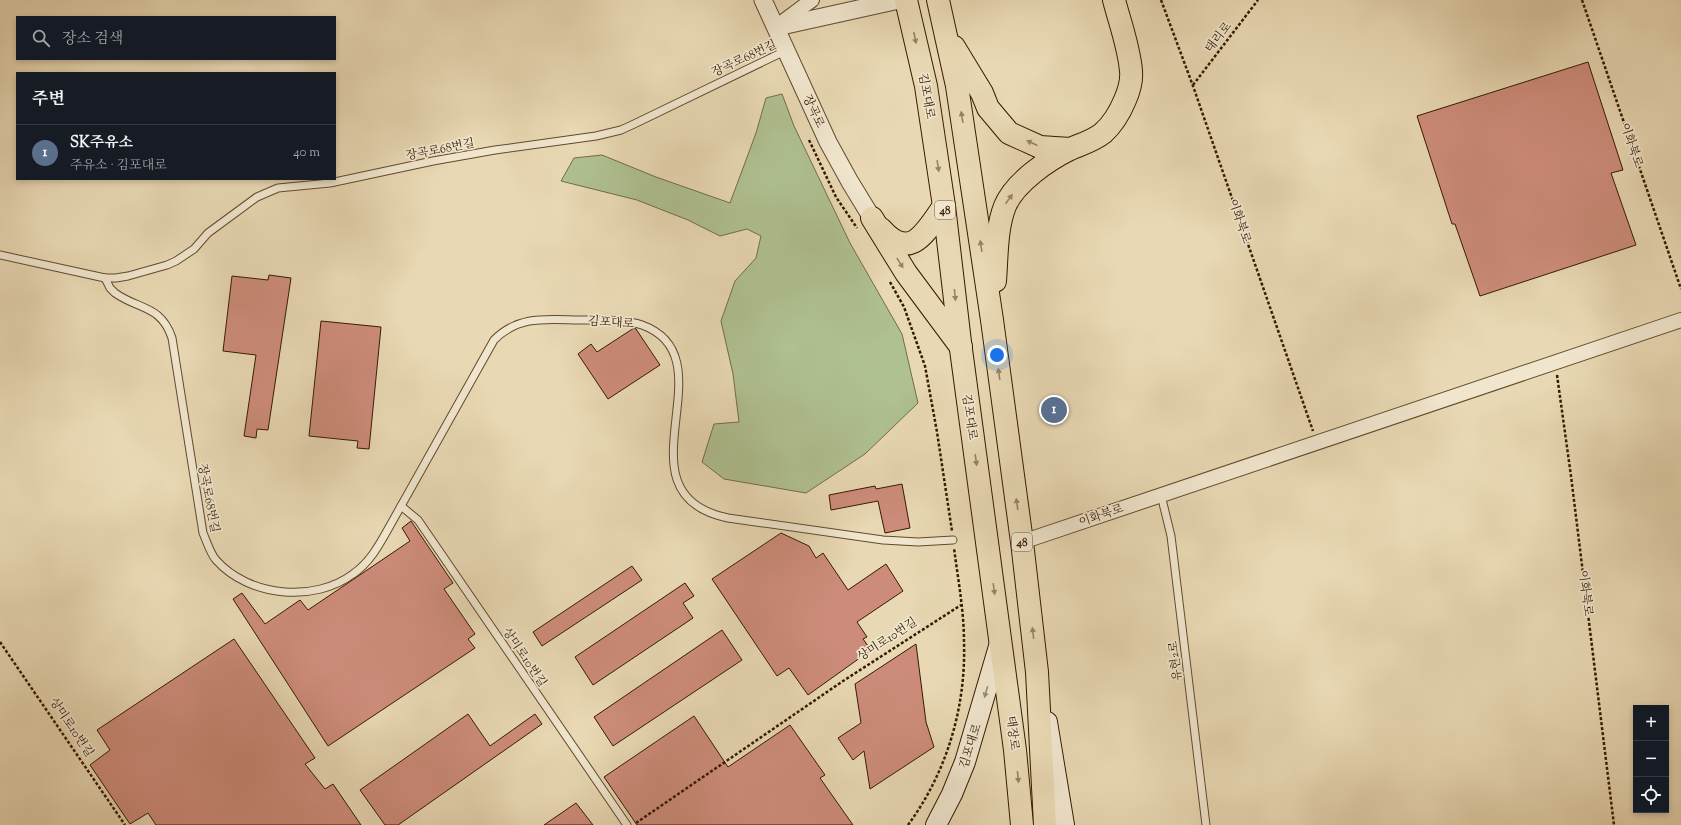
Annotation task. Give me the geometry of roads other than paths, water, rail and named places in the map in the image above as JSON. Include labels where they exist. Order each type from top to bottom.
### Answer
[{"type":"main road","name":"김포대로","points":[[906,0],[926,86],[944,206],[961,347],[1001,641],[965,762],[952,794],[936,825]]},
{"type":"main road","name":"48","points":[[938,0],[957,86],[992,320],[1022,542],[1037,672],[1045,825]]},
{"type":"main road","points":[[992,320],[999,225],[1006,204],[1024,179],[1045,163],[1070,149],[1090,142],[1102,133],[1121,109],[1130,88],[1131,72],[1128,53],[1116,3]]},
{"type":"main road","points":[[946,35],[982,93],[988,108],[1009,133],[1040,147],[1070,149]]},
{"type":"main road","points":[[864,223],[898,243],[907,244],[916,241],[924,234],[944,206]]},
{"type":"main road","points":[[864,223],[906,273],[961,347]]},
{"type":"main road","name":"태장로","points":[[1001,641],[1015,750],[1022,825]]},
{"type":"main road","points":[[1037,672],[1054,760],[1064,825]]},
{"type":"street","name":"장곡로","points":[[763,0],[777,27],[864,223]]},
{"type":"street","points":[[777,27],[812,0]]},
{"type":"street","points":[[777,27],[899,0]]},
{"type":"street","name":"이화북로","points":[[1022,542],[1681,320]]},
{"type":"lane","name":"장곡로68번길","points":[[0,255],[105,278],[128,276],[176,261],[194,249],[208,233],[266,192],[278,188],[345,180],[433,161],[495,150],[611,133],[632,125],[787,50]]},
{"type":"lane","name":"장곡로68번길","points":[[105,278],[115,294],[159,315],[169,329],[172,338],[203,533],[216,559],[226,570],[250,584],[280,590],[306,592],[334,584],[354,574],[364,565],[375,552],[475,373]]},
{"type":"lane","name":"김포대로","points":[[475,373],[494,340],[502,332],[519,322],[556,319],[641,324],[653,329],[662,337],[671,347],[677,359],[679,388],[672,462],[682,491],[700,508],[712,514],[728,518],[883,540],[918,542],[953,540]]},
{"type":"lane","name":"유현2로","points":[[1161,495],[1168,520],[1173,551],[1206,825]]},
{"type":"lane","name":"상미로10번길","points":[[401,506],[418,520],[627,825]]},
{"type":"place","name":"SK주유소","points":[[1054,410]]}]
